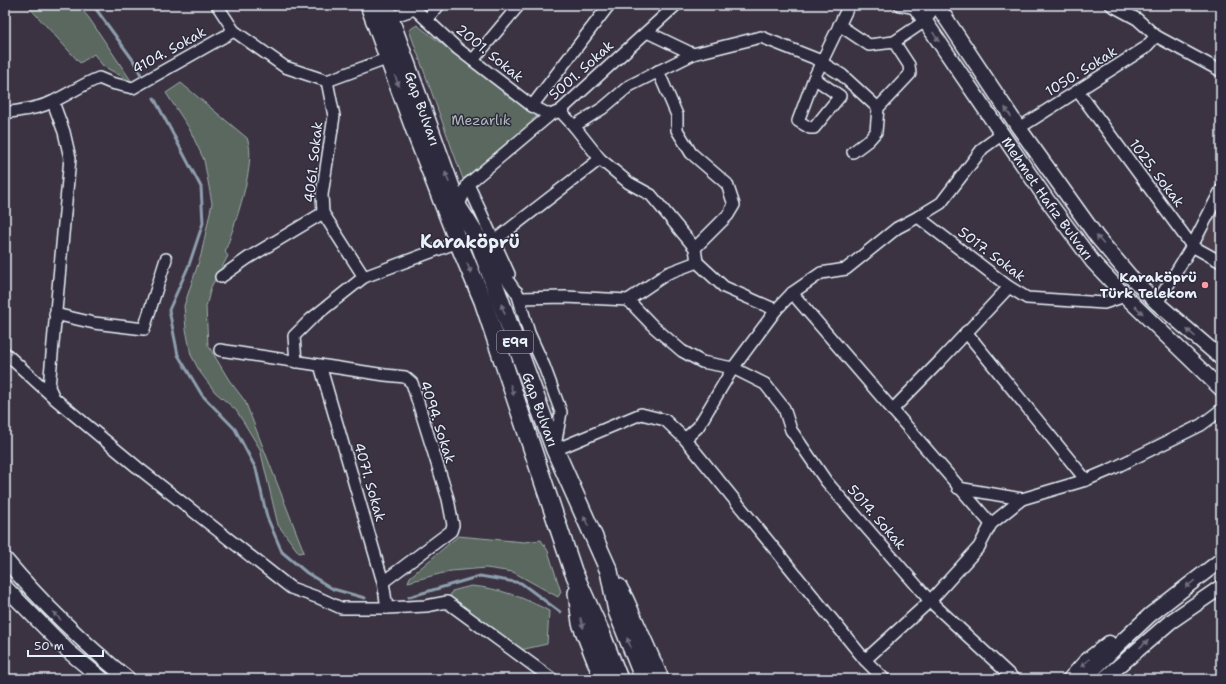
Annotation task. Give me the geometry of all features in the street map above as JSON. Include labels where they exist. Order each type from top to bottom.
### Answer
[{"type":"highway","name":"Gap Bulvarı","points":[[369,5],[418,139],[458,242],[483,301],[573,571],[601,633],[619,679]]},
{"type":"highway","name":"Gap Bulvarı","points":[[387,12],[458,207],[477,237],[555,450],[609,571],[617,611],[644,679]]},
{"type":"highway","points":[[573,571],[581,622],[603,679]]},
{"type":"highway","points":[[609,571],[625,600],[660,679]]},
{"type":"main road","name":"Mehmet Hafız Bulvarı","points":[[936,5],[1019,128],[1097,237],[1130,276],[1157,303],[1221,358]]},
{"type":"main road","name":"Mehmet Hafız Bulvarı","points":[[915,7],[1001,135],[1089,256],[1125,296],[1221,389]]},
{"type":"main road","points":[[5,559],[74,634],[128,679]]},
{"type":"main road","points":[[1070,679],[1085,662],[1115,638],[1150,615],[1221,560]]},
{"type":"main road","points":[[5,587],[68,651],[102,679]]},
{"type":"main road","points":[[1104,679],[1170,622],[1221,587]]},
{"type":"main road","points":[[1084,679],[1150,615]]},
{"type":"main road","points":[[1117,679],[1123,671],[1128,658]]},
{"type":"street","points":[[217,5],[234,31],[285,67],[327,81],[389,58]]},
{"type":"street","points":[[427,20],[439,5]]},
{"type":"street","points":[[473,60],[519,5]]},
{"type":"street","points":[[532,106],[609,5]]},
{"type":"street","name":"5001. Sokak","points":[[458,207],[468,184],[555,113],[676,5]]},
{"type":"street","points":[[814,78],[849,5]]},
{"type":"street","points":[[900,5],[915,7]]},
{"type":"street","points":[[839,25],[869,45],[894,42],[925,21],[936,5]]},
{"type":"street","points":[[1111,5],[1137,19],[1156,36],[1221,71]]},
{"type":"street","points":[[387,12],[415,7]]},
{"type":"street","name":"2001. Sokak","points":[[415,7],[458,49],[532,106],[555,113]]},
{"type":"street","name":"4104. Sokak","points":[[5,113],[32,109],[53,102],[86,83],[99,78],[111,83],[133,88],[234,31]]},
{"type":"street","points":[[647,32],[693,54]]},
{"type":"street","name":"1050. Sokak","points":[[1019,128],[1145,48],[1156,36]]},
{"type":"street","points":[[574,126],[604,108],[629,86],[693,54],[761,37],[822,62],[842,75],[878,108]]},
{"type":"street","points":[[853,152],[869,140],[876,132],[878,108],[910,74],[909,65],[894,42]]},
{"type":"street","points":[[658,71],[677,115],[677,130],[691,152],[727,184],[734,205],[728,215],[694,248]]},
{"type":"street","name":"4061. Sokak","points":[[327,81],[334,116],[322,195],[323,213],[364,277]]},
{"type":"street","name":"1025. Sokak","points":[[1078,91],[1192,246],[1221,262]]},
{"type":"street","points":[[53,102],[64,132],[70,158],[48,387],[54,398]]},
{"type":"street","points":[[555,113],[574,126],[600,160],[629,183],[650,195],[694,248],[697,262],[724,287],[776,310]]},
{"type":"street","points":[[685,439],[698,427],[733,368],[776,310],[792,293],[821,273],[846,269],[896,228],[941,203],[982,148],[1001,135]]},
{"type":"street","points":[[494,241],[600,160]]},
{"type":"street","points":[[468,184],[520,298],[524,319],[544,366],[560,412],[555,450],[642,414],[664,420],[685,439],[865,660],[884,679]]},
{"type":"street","points":[[1157,303],[1192,246],[1221,190]]},
{"type":"street","points":[[221,277],[248,258],[323,213]]},
{"type":"street","name":"5017. Sokak","points":[[918,217],[1009,287],[1027,298],[1104,304],[1125,296]]},
{"type":"street","points":[[477,237],[520,298]]},
{"type":"street","points":[[296,362],[294,336],[311,319],[364,277],[458,242]]},
{"type":"street","points":[[55,314],[94,322],[144,329],[166,259]]},
{"type":"street","points":[[520,298],[572,297],[628,300],[668,273],[697,262]]},
{"type":"street","points":[[892,410],[1009,287]]},
{"type":"street","points":[[792,293],[958,488],[991,524]]},
{"type":"street","name":"5014. Sokak","points":[[628,300],[654,328],[682,351],[702,362],[733,368],[765,384],[784,408],[791,430],[826,481],[930,600],[1014,679]]},
{"type":"street","points":[[966,332],[1086,480]]},
{"type":"street","name":"4094. Sokak","points":[[220,350],[405,377],[412,383],[448,499],[453,525],[451,531],[383,582]]},
{"type":"street","points":[[5,353],[54,398],[137,467],[291,588],[319,598],[340,608],[426,606],[447,602],[552,679]]},
{"type":"street","name":"4071. Sokak","points":[[320,365],[383,582],[386,608]]},
{"type":"street","points":[[865,660],[930,600],[979,547],[991,524],[1022,499],[1086,480],[1112,469],[1201,425],[1221,410]]},
{"type":"street","points":[[958,488],[1022,499]]},
{"type":"shaded area","points":[[1221,203],[1221,253],[1201,243]]},
{"type":"green space","points":[[27,5],[78,5],[89,18],[132,82],[103,66],[94,54],[80,63]]},
{"type":"green space","name":"Mezarlık","points":[[417,25],[537,116],[532,120],[535,126],[463,179],[409,30]]},
{"type":"green space","points":[[181,83],[247,138],[250,149],[244,194],[225,252],[228,256],[211,287],[206,307],[208,345],[229,380],[245,401],[304,552],[299,553],[278,525],[260,449],[236,410],[215,392],[200,372],[191,355],[186,329],[184,306],[201,255],[212,203],[204,160],[189,128],[166,93]]},
{"type":"green space","points":[[458,536],[524,542],[541,540],[548,551],[561,592],[558,597],[513,572],[486,568],[451,571],[408,582],[410,577]]},
{"type":"green space","points":[[471,586],[512,594],[549,611],[547,644],[516,651],[510,645],[510,641],[449,599],[452,591]]},
{"type":"waterway","points":[[93,5],[133,60],[141,75]]},
{"type":"waterway","points":[[154,98],[201,187],[203,223],[189,265],[169,310],[178,355],[202,395],[235,429],[256,469],[267,517],[282,552],[307,573],[333,589],[365,598]]},
{"type":"waterway","points":[[409,597],[480,576],[521,583],[560,612]]},
{"type":"place","name":"Karaköprü Türk Telekom","points":[[1205,285]]},
{"type":"district","name":"Karaköprü","points":[[470,242]]}]
